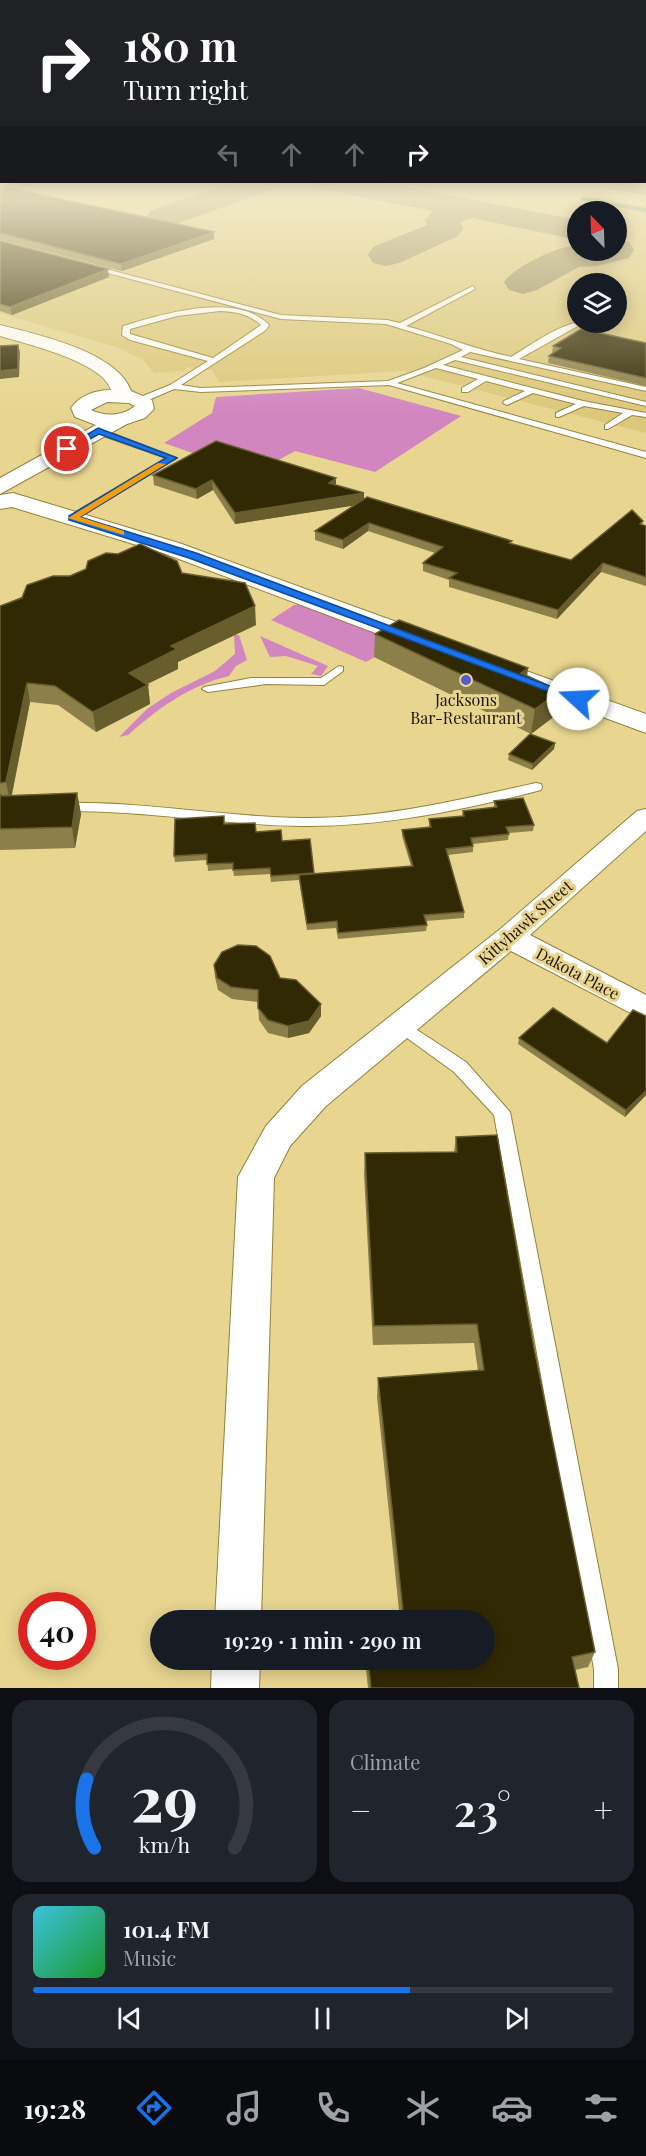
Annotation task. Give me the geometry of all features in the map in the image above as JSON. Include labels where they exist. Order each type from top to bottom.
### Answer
[{"type":"main road","points":[[0,330],[64,351],[96,365],[118,381],[132,398],[145,404],[140,413],[98,431],[4,489]]},
{"type":"main road","points":[[0,342],[78,372],[90,380],[88,406],[79,422],[4,489]]},
{"type":"main road","points":[[88,406],[132,398]]},
{"type":"main road","points":[[88,406],[97,419],[120,420]]},
{"type":"main road","points":[[4,489],[72,518],[192,556],[456,653]]},
{"type":"main road","points":[[500,670],[645,721]]},
{"type":"street","name":"Kittyhawk Street","points":[[237,1610],[256,1177],[278,1136],[314,1096],[509,937],[646,817]]},
{"type":"street","name":"Dakota Place","points":[[509,937],[646,1009]]},
{"type":"street","points":[[235,1688],[236,1670]]},
{"type":"lane","points":[[79,264],[281,317],[311,320],[361,320],[402,325],[454,342],[469,350],[646,389]]},
{"type":"lane","points":[[402,325],[473,288]]},
{"type":"lane","points":[[132,398],[173,387],[263,328],[262,321],[251,314],[199,311],[162,316],[126,328],[126,335],[133,338],[213,360]]},
{"type":"lane","points":[[513,359],[567,330]]},
{"type":"lane","points":[[389,383],[436,366],[469,350]]},
{"type":"lane","points":[[453,357],[646,404]]},
{"type":"lane","points":[[436,366],[583,403],[646,415]]},
{"type":"lane","points":[[465,390],[485,378]]},
{"type":"lane","points":[[173,387],[201,390],[389,383],[646,454]]},
{"type":"lane","points":[[507,403],[533,390]]},
{"type":"lane","points":[[559,415],[583,403]]},
{"type":"lane","points":[[608,427],[628,413]]},
{"type":"lane","points":[[72,518],[173,458],[98,431]]},
{"type":"lane","points":[[208,689],[239,681],[279,679],[324,682],[339,669]]},
{"type":"lane","points":[[45,808],[126,806],[250,819],[303,822],[361,821],[439,808],[536,787]]},
{"type":"lane","points":[[402,1026],[460,1067],[502,1112],[606,1669],[606,1688]]},
{"type":"shaded area","points":[[0,256],[567,256],[567,261],[627,261],[627,256],[646,256],[646,433],[403,371],[219,382],[212,370],[187,367],[184,371],[154,373],[143,360],[119,348],[0,313]]},
{"type":"shaded area","points":[[359,388],[461,416],[375,472],[295,451],[264,468],[204,457],[164,443],[212,413],[216,397]]},
{"type":"shaded area","points":[[302,604],[399,643],[366,662],[271,620],[294,605]]},
{"type":"shaded area","points":[[234,635],[239,635],[247,660],[236,666],[229,676],[187,692],[163,707],[128,735],[119,737],[147,709],[171,693],[215,671],[235,654]]},
{"type":"shaded area","points":[[260,636],[328,666],[321,676],[311,674],[318,666],[286,656],[270,657]]},
{"type":"building","points":[[0,256],[57,256],[108,269],[10,307],[0,304]]},
{"type":"building","points":[[89,256],[145,256],[121,264]]},
{"type":"building","points":[[574,333],[600,333],[646,343],[646,378],[549,356],[561,348],[553,346]]},
{"type":"building","points":[[18,345],[18,369],[0,371],[0,346]]},
{"type":"building","points":[[216,441],[336,478],[329,483],[364,493],[235,513],[212,480],[196,489],[153,475]]},
{"type":"building","points":[[367,497],[512,541],[509,543],[571,560],[632,510],[643,521],[640,524],[646,526],[646,577],[603,563],[558,610],[449,578],[457,573],[423,563],[443,547],[369,523],[343,540],[315,531]]},
{"type":"building","points":[[140,544],[177,561],[182,573],[245,583],[255,606],[171,646],[177,649],[129,673],[148,685],[93,712],[55,686],[27,683],[6,782],[0,783],[0,606],[22,598],[27,585],[53,576],[70,576],[86,569],[88,561],[106,553],[118,554]]},
{"type":"building","points":[[399,620],[528,668],[521,673],[560,691],[535,709],[375,634]]},
{"type":"building","points":[[530,734],[555,743],[533,764],[509,754]]},
{"type":"building","points":[[77,793],[72,827],[0,829],[0,795]]},
{"type":"building","points":[[523,798],[534,825],[506,827],[509,834],[471,838],[473,846],[446,849],[464,912],[424,915],[427,925],[338,933],[337,921],[307,924],[299,875],[413,866],[402,830],[431,827],[429,819],[464,816],[463,811],[497,807],[494,801]]},
{"type":"building","points":[[224,816],[224,824],[255,823],[256,832],[281,830],[282,841],[310,839],[314,873],[271,876],[270,868],[233,870],[233,863],[207,864],[207,854],[174,856],[175,819]]},
{"type":"building","points":[[238,945],[256,946],[270,956],[280,978],[296,980],[321,1004],[309,1021],[288,1026],[268,1020],[258,1008],[258,990],[231,987],[217,978],[214,965],[222,952]]},
{"type":"building","points":[[553,1008],[607,1043],[633,1010],[646,1016],[646,1091],[626,1110],[519,1038]]},
{"type":"building","points":[[497,1135],[534,1348],[595,1652],[572,1657],[579,1688],[371,1688],[369,1670],[495,1670],[495,1610],[403,1610],[378,1378],[484,1370],[477,1324],[374,1326],[365,1153],[457,1152],[456,1137]]},
{"type":"taxiway","points":[[523,282],[567,258]]},
{"type":"slow traffic","points":[[120,533],[72,518],[161,464]]},
{"type":"place","name":"Jacksons Bar-Restaurant","points":[[466,680]]},
{"type":"route","points":[[67,449],[98,431],[173,458],[72,518],[171,548],[578,699]]}]
